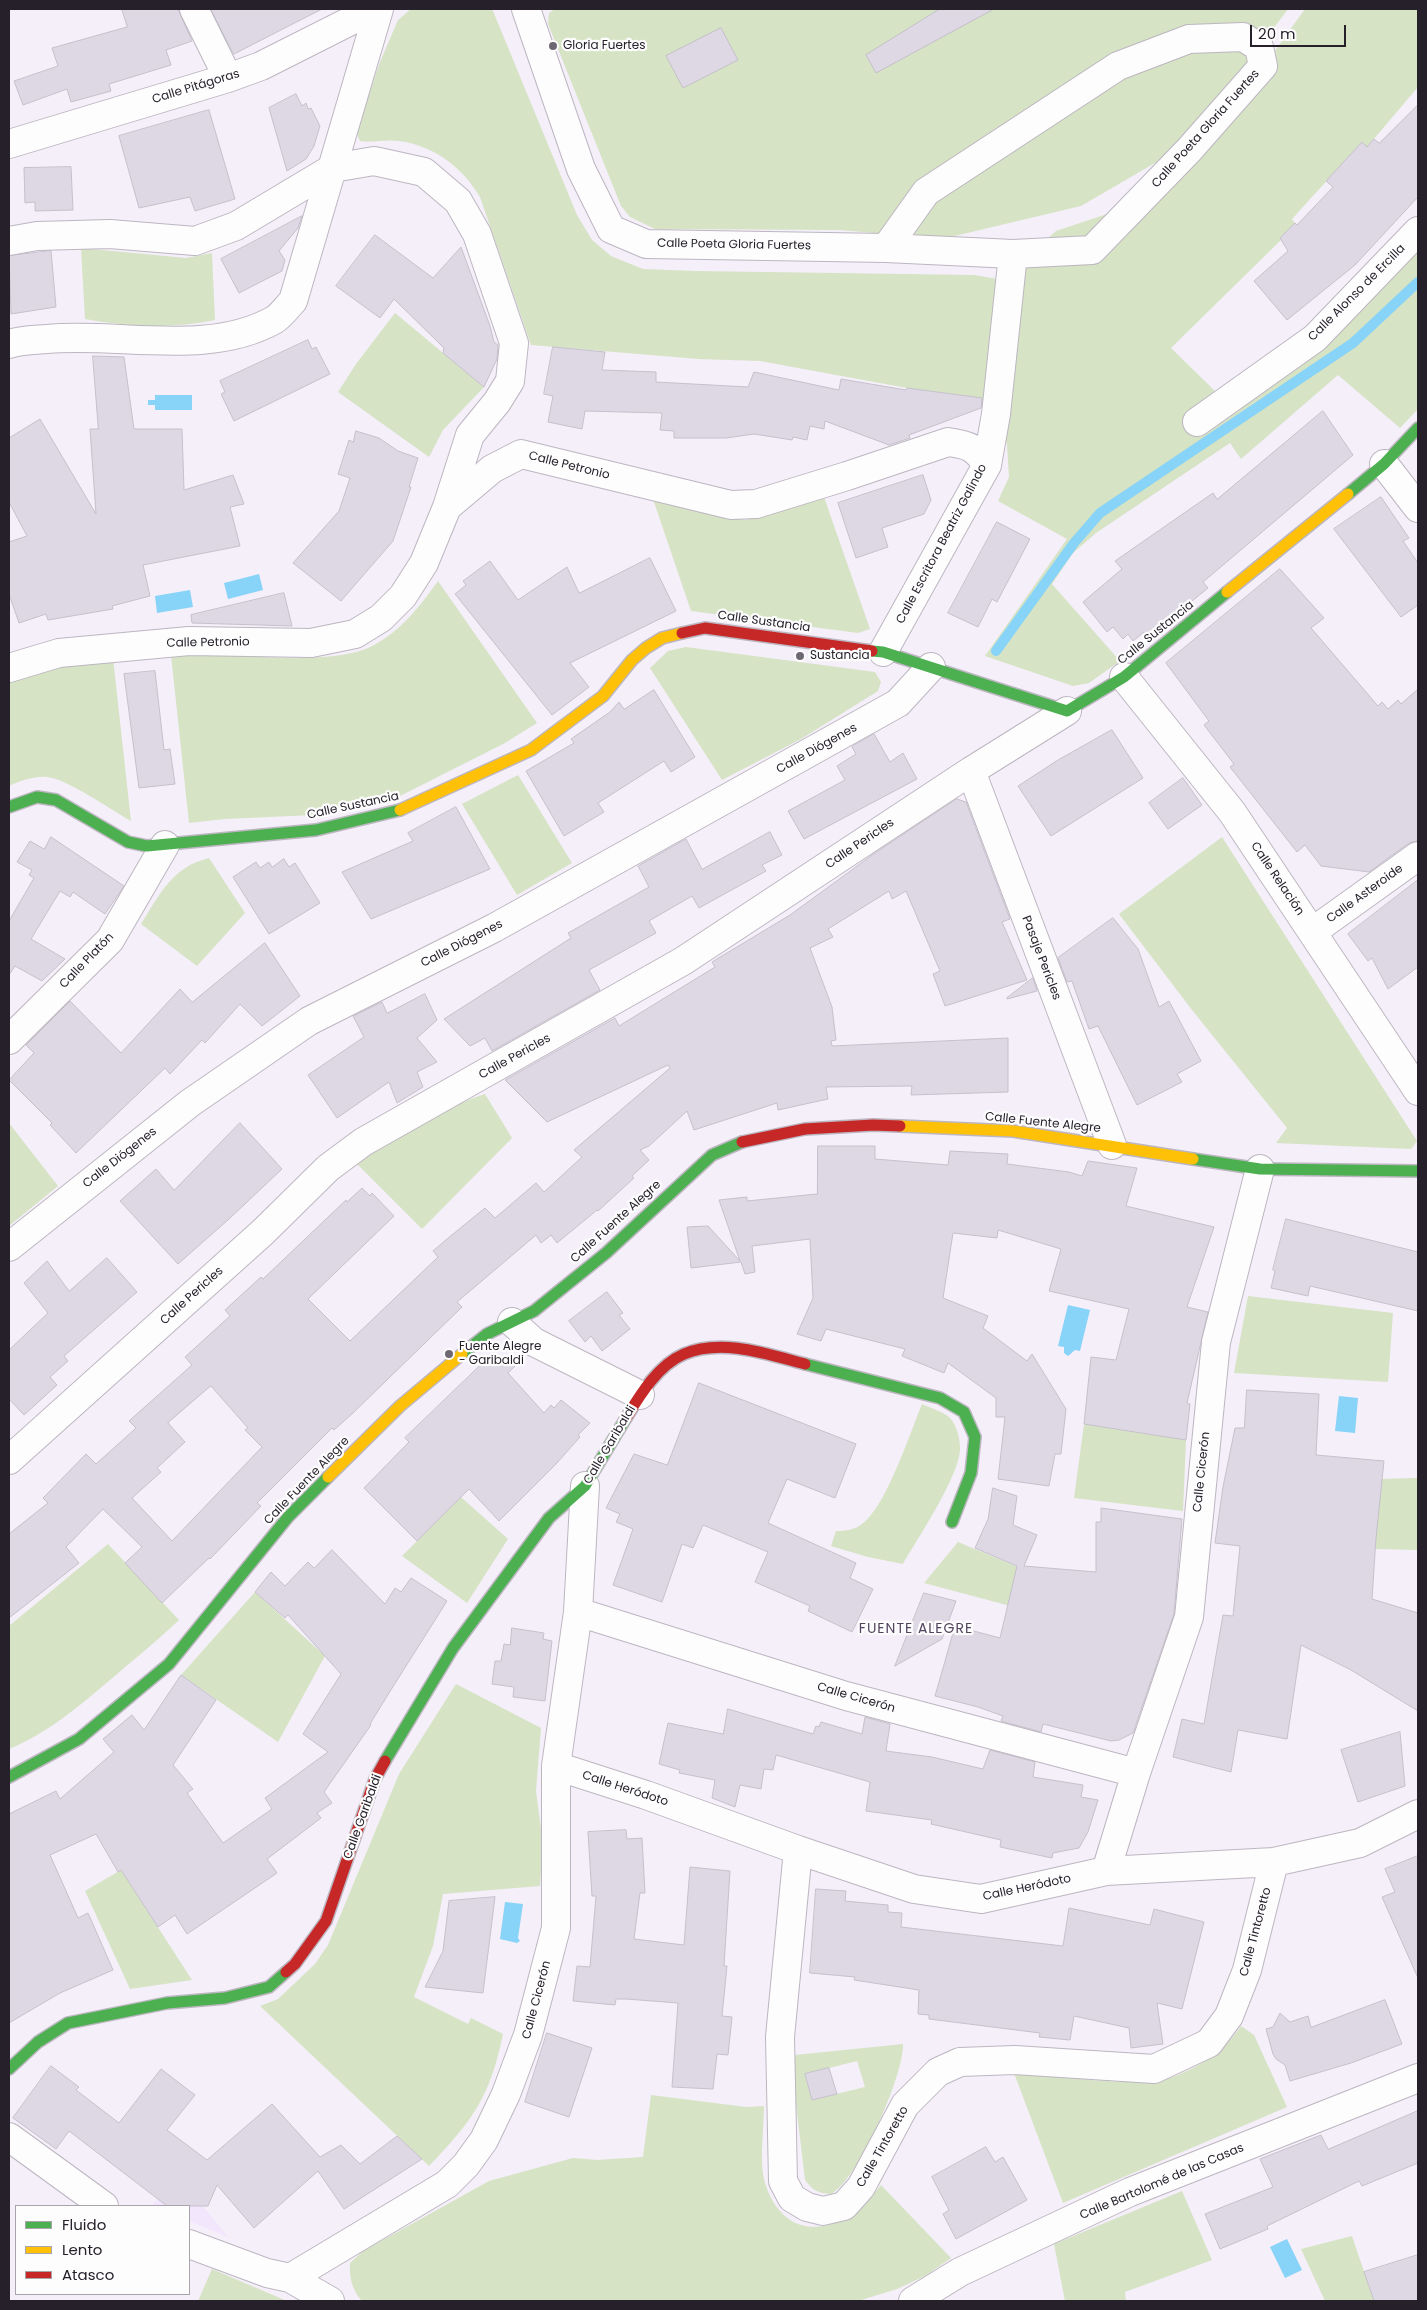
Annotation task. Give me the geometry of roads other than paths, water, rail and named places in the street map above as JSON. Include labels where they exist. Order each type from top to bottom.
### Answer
[{"type":"street","points":[[194,9],[228,78]]},
{"type":"street","name":"Calle Pitágoras","points":[[9,144],[228,78],[261,66],[374,9]]},
{"type":"street","points":[[9,344],[19,341],[78,336],[183,342],[229,338],[275,320],[293,301],[380,9]]},
{"type":"street","name":"Calle Poeta Gloria Fuertes","points":[[526,9],[581,169],[611,229],[646,244],[886,248],[1013,254],[1092,250],[1189,150],[1263,66],[1259,47],[1243,37],[1189,39],[1118,66],[926,192],[886,248]]},
{"type":"street","points":[[9,242],[38,236],[110,234],[195,241],[236,226],[333,168],[374,161],[424,172],[458,201],[477,234],[514,343],[510,381],[497,402],[470,435],[447,507]]},
{"type":"street","name":"Calle Alonso de Ercilla","points":[[1197,422],[1315,338],[1418,232]]},
{"type":"street","name":"Calle Escritora Beatriz Galindo","points":[[884,652],[987,465],[996,414],[1013,254]]},
{"type":"street","name":"Calle Sustancia","points":[[9,808],[37,797],[56,800],[128,842],[147,846],[222,837],[316,830],[399,812],[531,750],[603,696],[632,660],[662,638],[705,628],[884,652],[1067,712],[1124,677],[1384,464],[1418,428]]},
{"type":"street","name":"Calle Petronio","points":[[9,668],[59,653],[189,641],[311,644],[355,634],[381,618],[403,596],[424,563],[447,507],[492,469],[521,454],[731,505],[756,504],[948,442],[965,444],[977,451],[987,465]]},
{"type":"street","points":[[1384,464],[1418,508]]},
{"type":"street","name":"Calle Diógenes","points":[[9,1247],[190,1103],[309,1020],[494,928],[898,703],[931,667]]},
{"type":"street","name":"Calle Relación","points":[[1124,677],[1232,812],[1418,1091]]},
{"type":"street","name":"Calle Pericles","points":[[9,1460],[263,1232],[328,1168],[363,1142],[683,961],[971,771],[1067,712]]},
{"type":"street","name":"Pasaje Pericles","points":[[971,771],[1112,1144]]},
{"type":"street","name":"Calle Platón","points":[[9,1040],[110,940],[165,845]]},
{"type":"street","name":"Calle Asteroide","points":[[1312,932],[1418,856]]},
{"type":"street","name":"Calle Fuente Alegre","points":[[9,1777],[78,1740],[169,1664],[295,1510],[400,1406],[487,1334],[534,1311],[606,1253],[712,1155],[744,1141],[805,1129],[873,1125],[1013,1131],[1112,1144],[1260,1169],[1418,1171]]},
{"type":"street","name":"Calle Cicerón","points":[[1106,1871],[1136,1773],[1189,1617],[1216,1342],[1260,1169]]},
{"type":"street","name":"Calle Garibaldi","points":[[512,1322],[534,1342],[640,1394]]},
{"type":"street","name":"Calle Garibaldi","points":[[9,2069],[38,2042],[68,2023],[167,2003],[224,1998],[269,1986],[295,1964],[326,1921],[375,1779],[453,1648],[549,1518],[585,1486],[640,1394],[660,1371],[684,1354],[715,1348],[751,1350],[940,1398],[964,1412],[975,1437],[971,1473],[952,1522]]},
{"type":"street","name":"Calle Cicerón","points":[[290,2278],[446,2184],[466,2165],[484,2140],[506,2094],[528,2036],[556,1928],[556,1766],[578,1612],[585,1486]]},
{"type":"street","name":"Calle Cicerón","points":[[578,1612],[846,1696],[1136,1773]]},
{"type":"street","name":"Calle Heródoto","points":[[556,1766],[646,1795],[798,1850],[914,1889],[981,1899],[1106,1871],[1274,1862],[1360,1843],[1418,1814]]},
{"type":"street","name":"Calle Tintoretto","points":[[798,1850],[780,2037],[782,2181],[792,2198],[807,2207],[823,2211],[844,2206],[861,2187],[905,2105],[938,2072],[960,2062],[1016,2060],[1154,2069],[1181,2058],[1209,2042],[1229,2016],[1247,1970],[1274,1862]]},
{"type":"street","name":"Calle Bartolomé de las Casas","points":[[913,2301],[960,2272],[1130,2192],[1418,2078]]},
{"type":"street","points":[[9,2137],[103,2205]]},
{"type":"street","points":[[190,2244],[268,2273],[290,2278],[330,2301]]},
{"type":"water","points":[[155,395],[192,395],[192,410],[155,410],[155,405],[148,405],[148,400],[155,400]]},
{"type":"water","points":[[259,574],[263,590],[228,599],[224,583]]},
{"type":"water","points":[[190,590],[193,607],[157,613],[155,596]]},
{"type":"water","points":[[1068,1305],[1090,1310],[1080,1351],[1075,1350],[1068,1356],[1064,1353],[1064,1347],[1058,1346]]},
{"type":"water","points":[[1339,1396],[1358,1398],[1355,1433],[1335,1431]]},
{"type":"water","points":[[505,1902],[523,1904],[518,1938],[520,1941],[517,1943],[500,1939]]},
{"type":"water","points":[[1287,2239],[1302,2270],[1285,2278],[1270,2247]]},
{"type":"waterway","points":[[996,651],[1074,543],[1100,513],[1353,343],[1418,282]]},
{"type":"place","name":"Gloria Fuertes","points":[[553,46]]},
{"type":"place","name":"Sustancia","points":[[800,656]]},
{"type":"place","name":"Fuente Alegre - Garibaldi","points":[[449,1354]]},
{"type":"district","name":"FUENTE ALEGRE","points":[[916,1629]]}]
